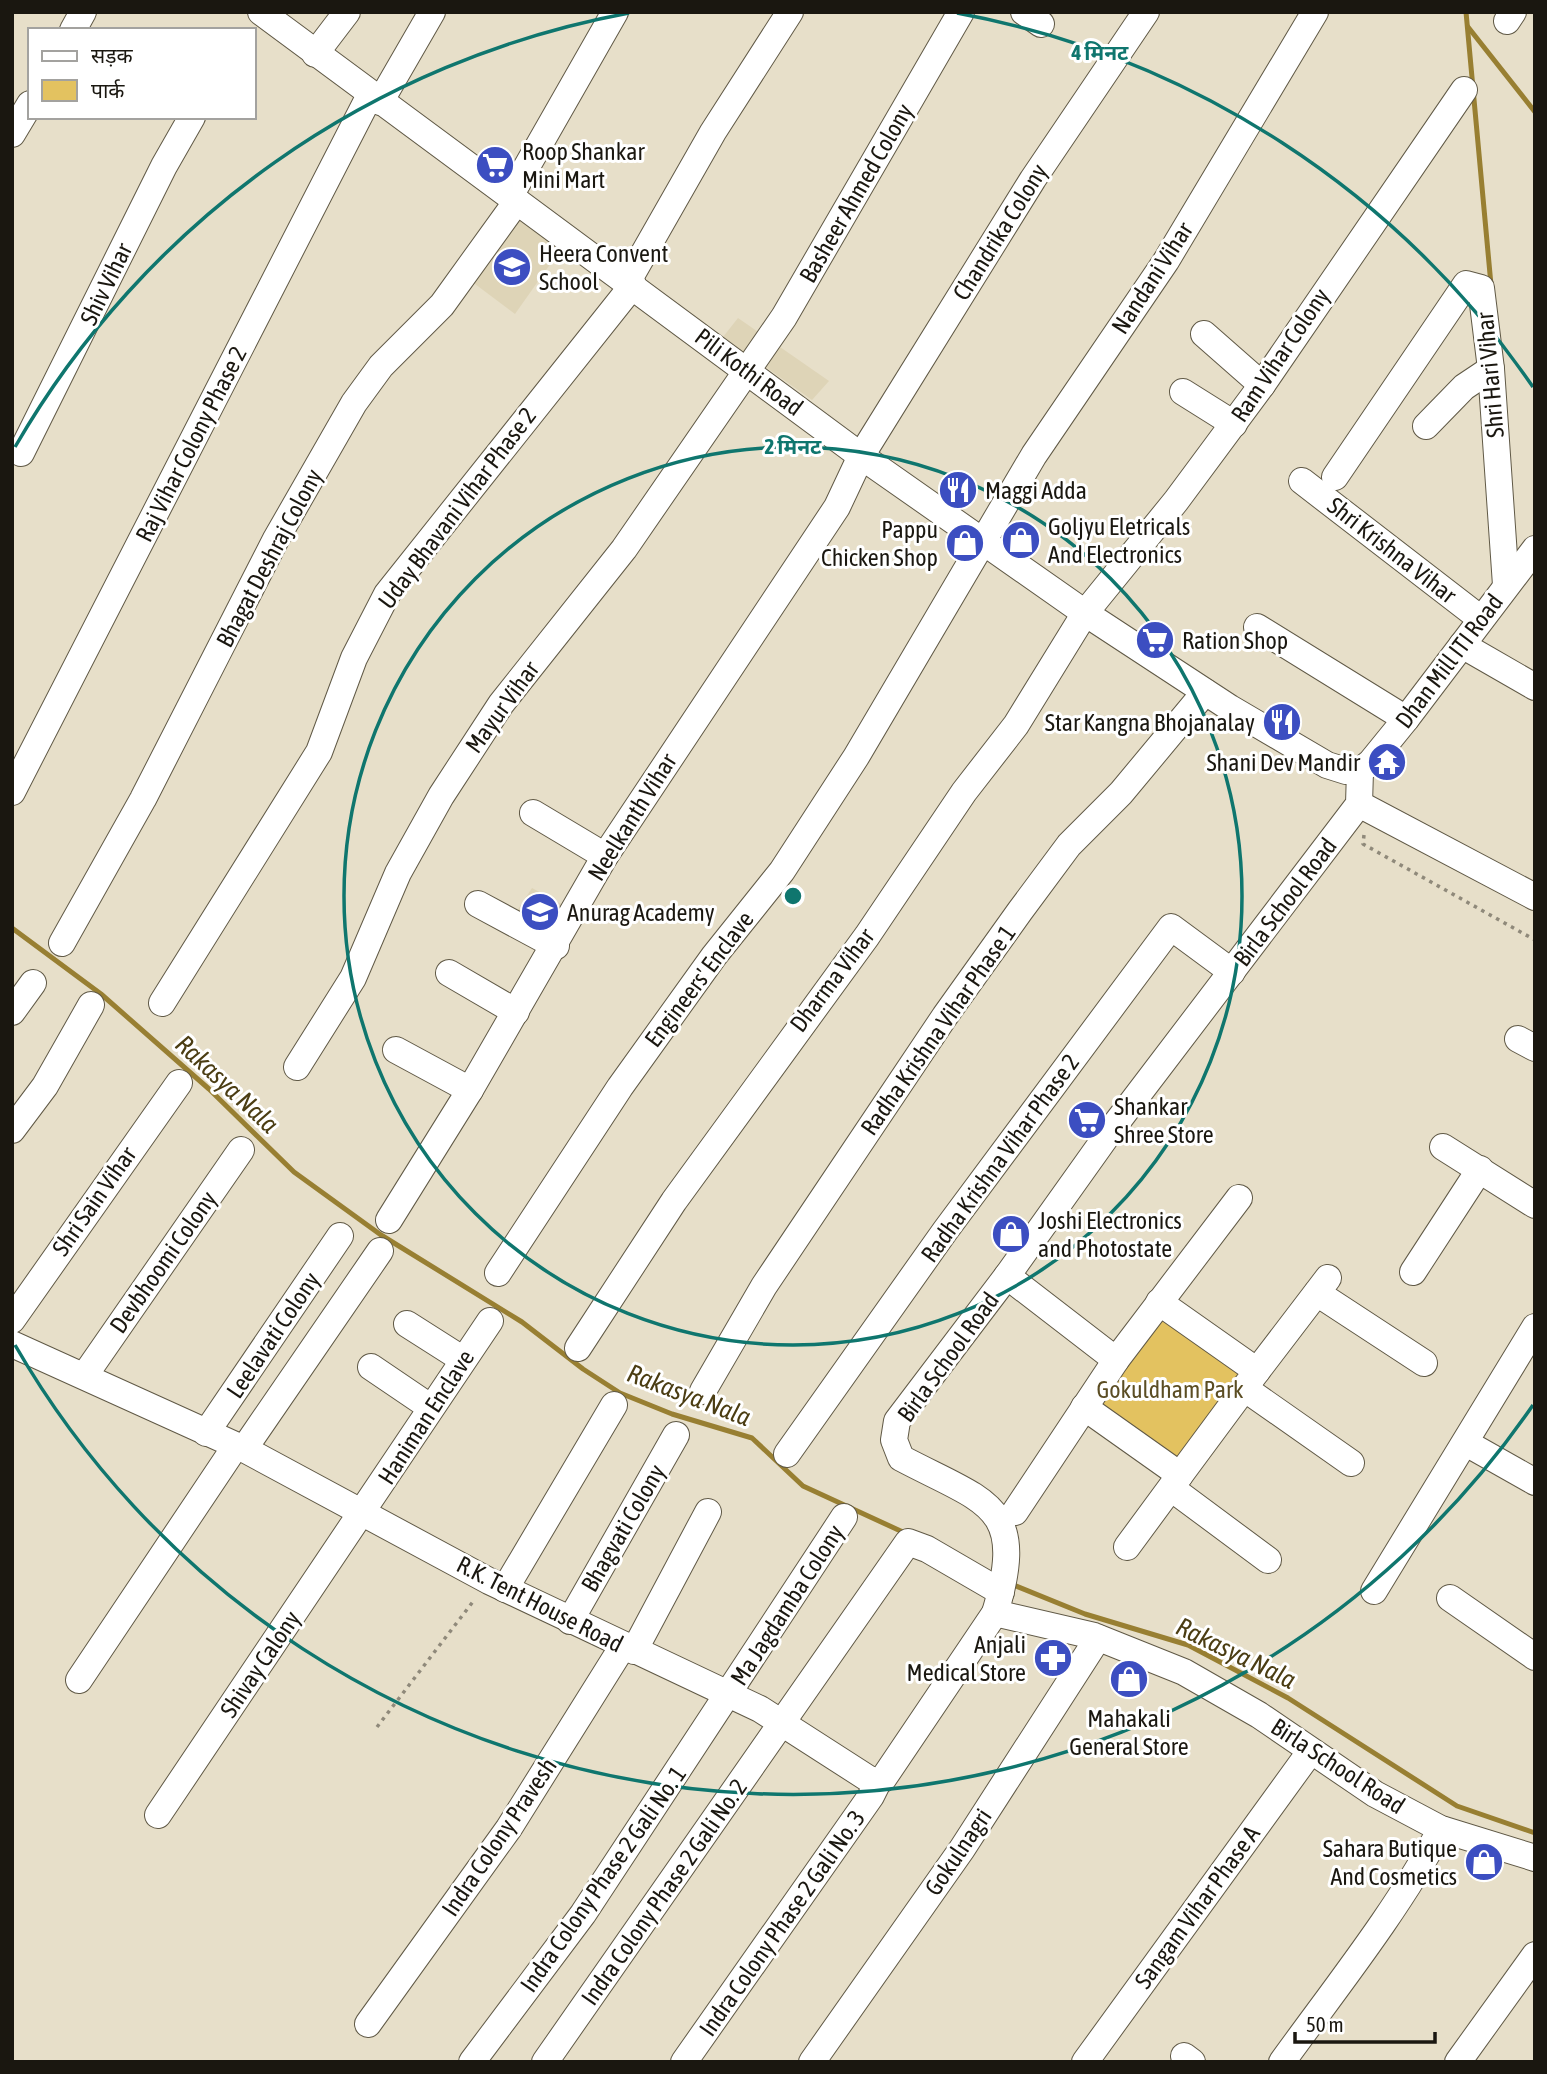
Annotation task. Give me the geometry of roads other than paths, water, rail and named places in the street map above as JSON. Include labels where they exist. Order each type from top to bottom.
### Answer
[{"type":"street","points":[[74,28],[83,12]]},
{"type":"street","points":[[245,28],[254,12]]},
{"type":"street","name":"Pili Kothi Road","points":[[261,12],[375,99],[630,283],[861,456],[1085,613],[1205,692],[1327,765],[1346,771],[1360,771]]},
{"type":"street","points":[[315,54],[347,12]]},
{"type":"street","name":"Raj Vihar Colony Phase 2","points":[[12,792],[375,99],[432,12]]},
{"type":"street","name":"Bhagat Deshraj Colony","points":[[62,943],[143,799],[276,539],[354,403],[381,366],[442,305],[513,199],[615,12]]},
{"type":"street","name":"Uday Bhavani Vihar Phase 2","points":[[162,1003],[319,752],[354,658],[387,594],[630,283],[713,132],[790,12]]},
{"type":"street","name":"Basheer Ahmed Colony","points":[[746,370],[800,290],[961,12]]},
{"type":"street","name":"Chandrika Colony","points":[[861,456],[1032,179],[1146,12]]},
{"type":"street","name":"Nandani Vihar","points":[[984,540],[1055,422],[1166,261],[1315,12]]},
{"type":"street","name":"Ram Vihar Colony","points":[[1085,613],[1234,424],[1464,90]]},
{"type":"street","points":[[12,134],[28,107]]},
{"type":"street","name":"Shiv Vihar","points":[[21,453],[164,166],[191,119]]},
{"type":"street","name":"Shri Hari Vihar","points":[[1335,477],[1466,284],[1481,288],[1491,369],[1506,585]]},
{"type":"street","points":[[1204,334],[1262,384]]},
{"type":"street","points":[[1426,426],[1464,387],[1491,369]]},
{"type":"street","name":"Mayur Vihar","points":[[297,1067],[353,978],[404,862],[501,704],[624,549],[746,370]]},
{"type":"street","points":[[1183,392],[1234,424]]},
{"type":"street","name":"Neelkanth Vihar","points":[[389,1220],[556,946],[605,856],[836,508],[861,456]]},
{"type":"street","name":"Shri Krishna Vihar","points":[[1302,481],[1481,619]]},
{"type":"street","name":"Engineers' Enclave","points":[[498,1273],[620,1087],[714,956],[782,871],[856,757],[984,540]]},
{"type":"street","name":"Dhan Mill ITI Road","points":[[1360,771],[1371,762],[1406,719],[1535,549]]},
{"type":"street","name":"Dharma Vihar","points":[[578,1348],[682,1189],[866,936],[964,792],[1016,725],[1085,613]]},
{"type":"street","points":[[1257,628],[1406,719]]},
{"type":"street","points":[[1462,645],[1535,687]]},
{"type":"street","name":"Radha Krishna Vihar Phase 1","points":[[703,1391],[764,1286],[945,1016],[1020,911],[1069,845],[1121,793],[1205,692]]},
{"type":"street","points":[[1360,771],[1363,806],[1534,895]]},
{"type":"street","name":"Birla School Road","points":[[1363,806],[1231,972],[1111,1130],[1007,1276],[897,1421],[894,1440],[901,1458],[984,1502],[1001,1520],[1007,1548],[1001,1590],[1098,1637],[1206,1683],[1259,1715],[1375,1794],[1441,1829],[1535,1858]]},
{"type":"street","points":[[533,813],[605,856]]},
{"type":"street","points":[[478,904],[556,946]]},
{"type":"street","name":"Radha Krishna Vihar Phase 2","points":[[788,1454],[945,1231],[1171,927],[1231,972]]},
{"type":"street","points":[[449,973],[516,1012]]},
{"type":"street","points":[[12,1012],[33,983]]},
{"type":"street","points":[[12,1130],[45,1086],[91,1004]]},
{"type":"street","points":[[396,1050],[470,1090]]},
{"type":"street","name":"Shri Sain Vihar","points":[[12,1320],[179,1083]]},
{"type":"street","points":[[1443,1147],[1535,1205]]},
{"type":"street","name":"Devbhoomi Colony","points":[[85,1375],[241,1150]]},
{"type":"street","points":[[1413,1272],[1480,1169]]},
{"type":"street","points":[[1015,1512],[1116,1360],[1239,1198]]},
{"type":"street","name":"Leelavati Colony","points":[[206,1433],[340,1236]]},
{"type":"street","points":[[79,1680],[239,1448],[380,1251]]},
{"type":"street","points":[[1007,1276],[1116,1360]]},
{"type":"street","points":[[1127,1547],[1323,1286],[1424,1363]]},
{"type":"street","points":[[1159,1302],[1351,1463]]},
{"type":"street","name":"Haniman Enclave","points":[[363,1514],[430,1407],[490,1321]]},
{"type":"street","points":[[408,1324],[463,1359]]},
{"type":"street","points":[[1374,1591],[1532,1338]]},
{"type":"street","name":"R.K. Tent House Road","points":[[12,1344],[85,1375],[239,1448],[497,1585],[783,1721],[878,1782]]},
{"type":"street","points":[[371,1367],[430,1407]]},
{"type":"street","points":[[497,1585],[614,1405]]},
{"type":"street","points":[[1084,1407],[1268,1560]]},
{"type":"street","name":"Bhagvati Colony","points":[[570,1621],[676,1435]]},
{"type":"street","points":[[1466,1443],[1535,1482]]},
{"type":"street","name":"Indra Colony Pravesh","points":[[368,2024],[509,1828],[628,1648],[708,1512]]},
{"type":"street","name":"Shivay Calony","points":[[158,1815],[363,1514]]},
{"type":"street","name":"Ma Jagdamba Colony","points":[[729,1694],[844,1517]]},
{"type":"street","name":"Indra Colony Phase 2 Gali No. 2","points":[[545,2062],[908,1542],[927,1549],[1001,1590]]},
{"type":"street","points":[[878,1782],[1001,1590]]},
{"type":"street","points":[[1450,1598],[1535,1657]]},
{"type":"street","name":"Gokulnagri","points":[[812,2062],[962,1849],[1098,1637]]},
{"type":"street","name":"Indra Colony Phase 2 Gali No. 1","points":[[472,2062],[583,1914],[729,1694]]},
{"type":"street","name":"Sangam Vihar Phase A","points":[[1085,2062],[1310,1752]]},
{"type":"street","name":"Indra Colony Phase 2 Gali No. 3","points":[[684,2062],[872,1796],[878,1782]]},
{"type":"street","points":[[1282,2062],[1388,1916],[1420,1868],[1441,1829]]},
{"type":"street","points":[[1458,2062],[1535,1955]]},
{"type":"waterway","points":[[1466,12],[1491,285]]},
{"type":"waterway","points":[[1468,27],[1535,112]]},
{"type":"waterway","name":"Rakasya Nala","points":[[12,928],[101,994],[209,1089],[294,1172],[381,1235],[522,1322],[583,1369],[620,1393],[672,1414],[752,1438],[803,1486],[905,1533]]},
{"type":"waterway","name":"Rakasya Nala","points":[[1011,1584],[1085,1614],[1188,1645],[1288,1698],[1457,1806],[1535,1833]]},
{"type":"place","name":"Roop Shankar Mini Mart","points":[[495,165]]},
{"type":"place","name":"Heera Convent School","points":[[512,267]]},
{"type":"place","name":"Maggi Adda","points":[[958,490]]},
{"type":"place","name":"Goljyu Eletricals And Electronics","points":[[1021,540]]},
{"type":"place","name":"Pappu Chicken Shop","points":[[965,543]]},
{"type":"place","name":"Ration Shop","points":[[1155,640]]},
{"type":"place","name":"Star Kangna Bhojanalay","points":[[1282,722]]},
{"type":"place","name":"Shani Dev Mandir","points":[[1387,762]]},
{"type":"place","name":"Anurag Academy","points":[[540,912]]},
{"type":"place","name":"Shankar Shree Store","points":[[1087,1120]]},
{"type":"place","name":"Joshi Electronics and Photostate","points":[[1011,1234]]},
{"type":"place","name":"Anjali Medical Store","points":[[1053,1658]]},
{"type":"place","name":"Mahakali General Store","points":[[1129,1679]]},
{"type":"place","name":"Sahara Butique And Cosmetics","points":[[1484,1862]]},
{"type":"park label","name":"Gokuldham Park","points":[[1170,1389]]}]
